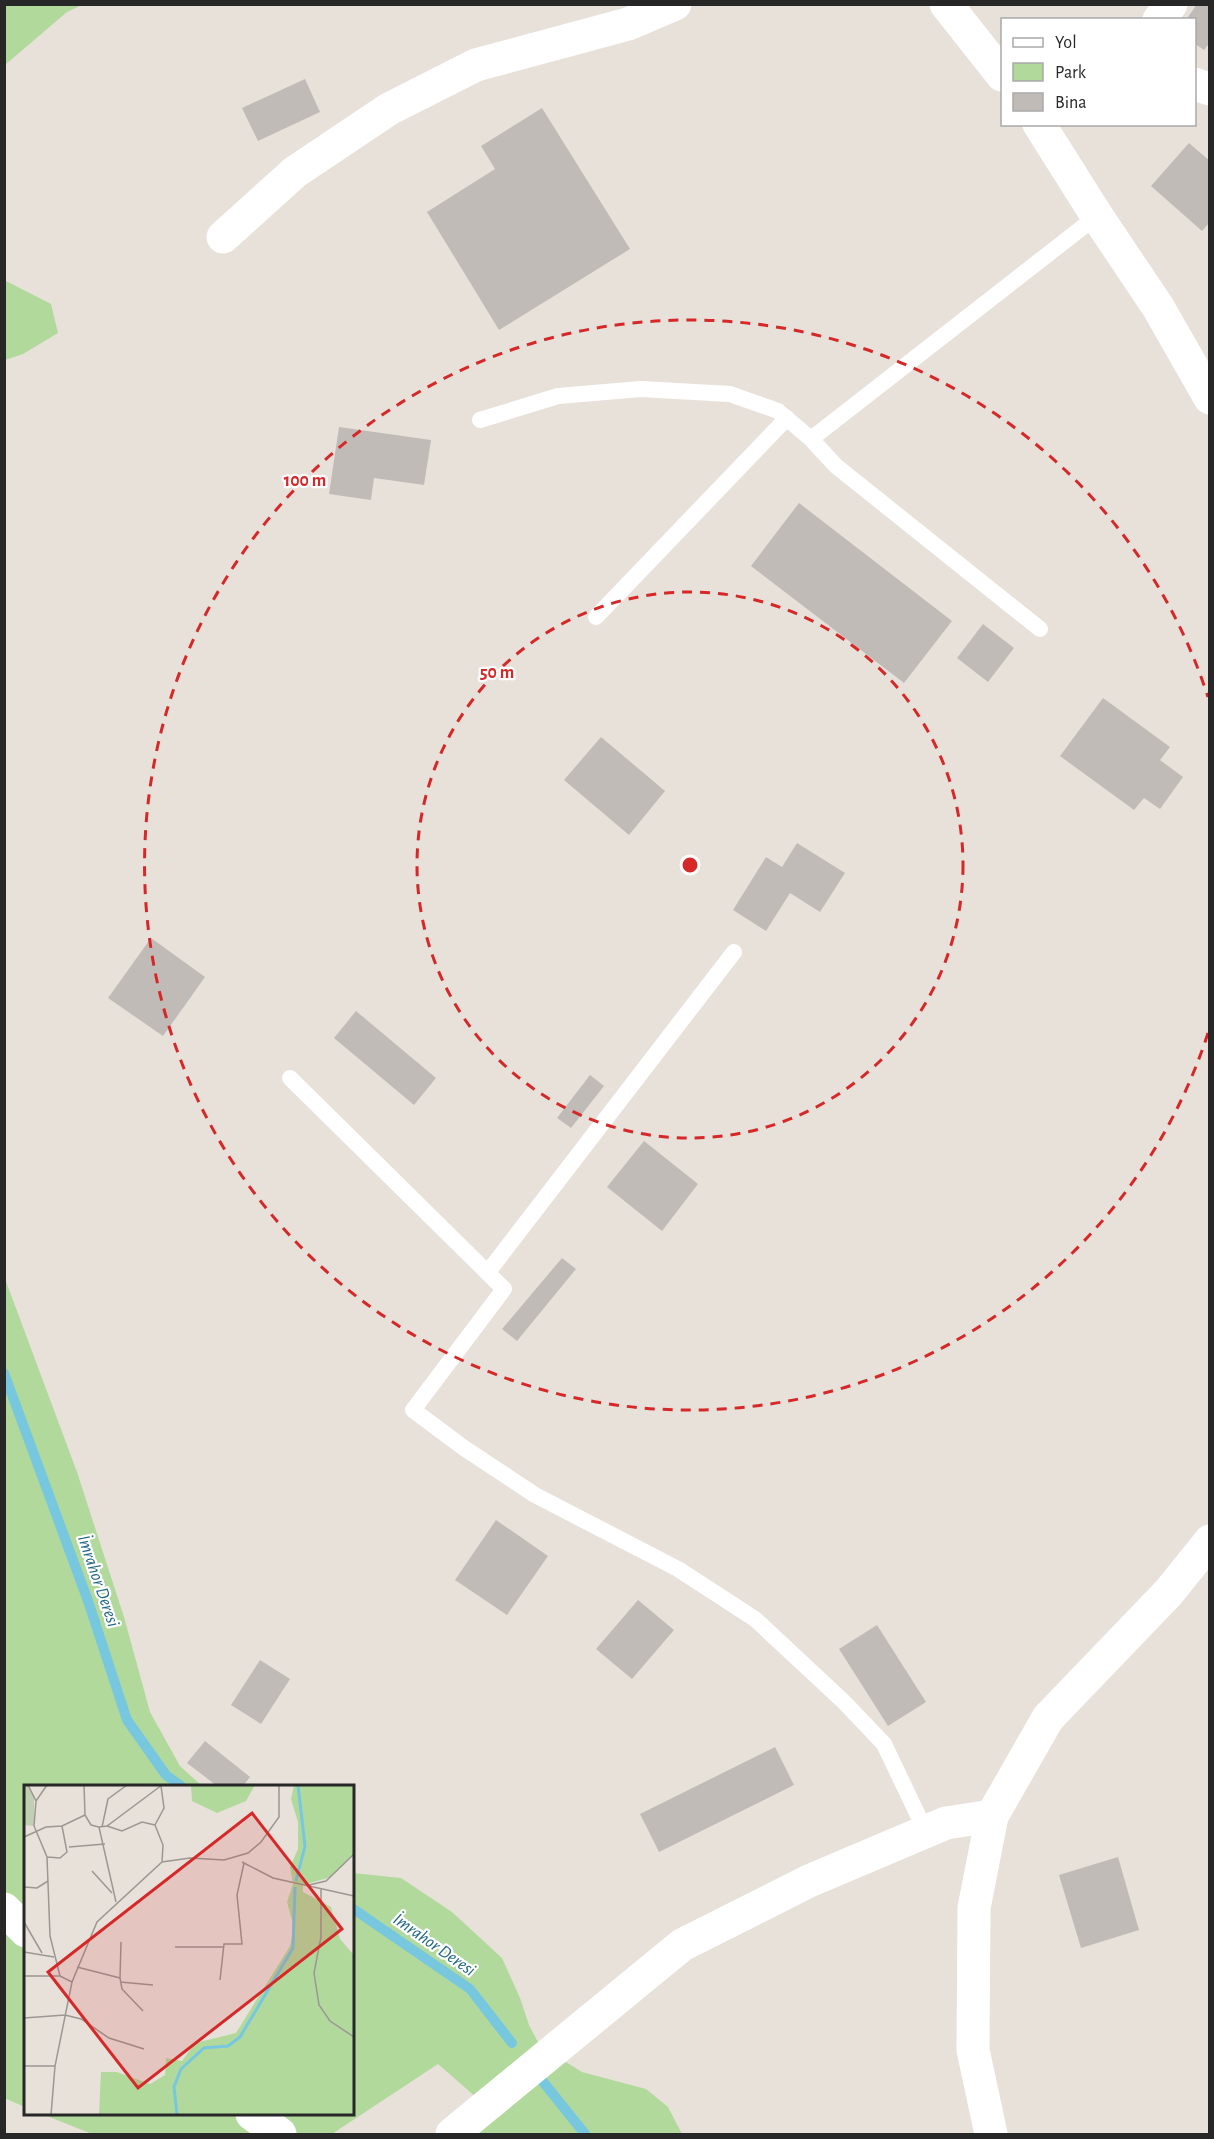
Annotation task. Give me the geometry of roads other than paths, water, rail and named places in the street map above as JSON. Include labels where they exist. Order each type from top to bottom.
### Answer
[{"type":"street","points":[[223,237],[295,172],[389,109],[476,65],[628,24],[675,4]]},
{"type":"street","points":[[946,4],[1001,74]]},
{"type":"street","points":[[1160,18],[1171,4]]},
{"type":"street","points":[[1041,126],[1097,216],[1158,307],[1209,398]]},
{"type":"street","points":[[991,2134],[973,2050],[973,2038],[974,1908],[992,1816],[1048,1718],[1169,1592],[1209,1541]]},
{"type":"street","points":[[456,2133],[682,1945],[809,1881],[946,1823],[992,1816]]},
{"type":"street","points":[[4,1909],[24,1929]]},
{"type":"street","points":[[253,2115],[280,2134]]},
{"type":"lane","points":[[812,439],[1097,216]]},
{"type":"lane","points":[[480,420],[558,396],[641,389],[730,394],[778,411],[812,439],[836,466],[1040,629]]},
{"type":"lane","points":[[596,617],[787,418]]},
{"type":"lane","points":[[488,1272],[734,952]]},
{"type":"lane","points":[[290,1078],[504,1289],[413,1410],[464,1448],[535,1495],[678,1569],[755,1619],[844,1702],[884,1744],[926,1832]]},
{"type":"waterway","name":"İmrahor Deresi","points":[[4,1373],[88,1601],[127,1720],[166,1775],[180,1785]]},
{"type":"waterway","name":"İmrahor Deresi","points":[[354,1909],[470,1989],[512,2043]]},
{"type":"waterway","name":"İmrahor Deresi","points":[[536,2073],[585,2134]]}]
